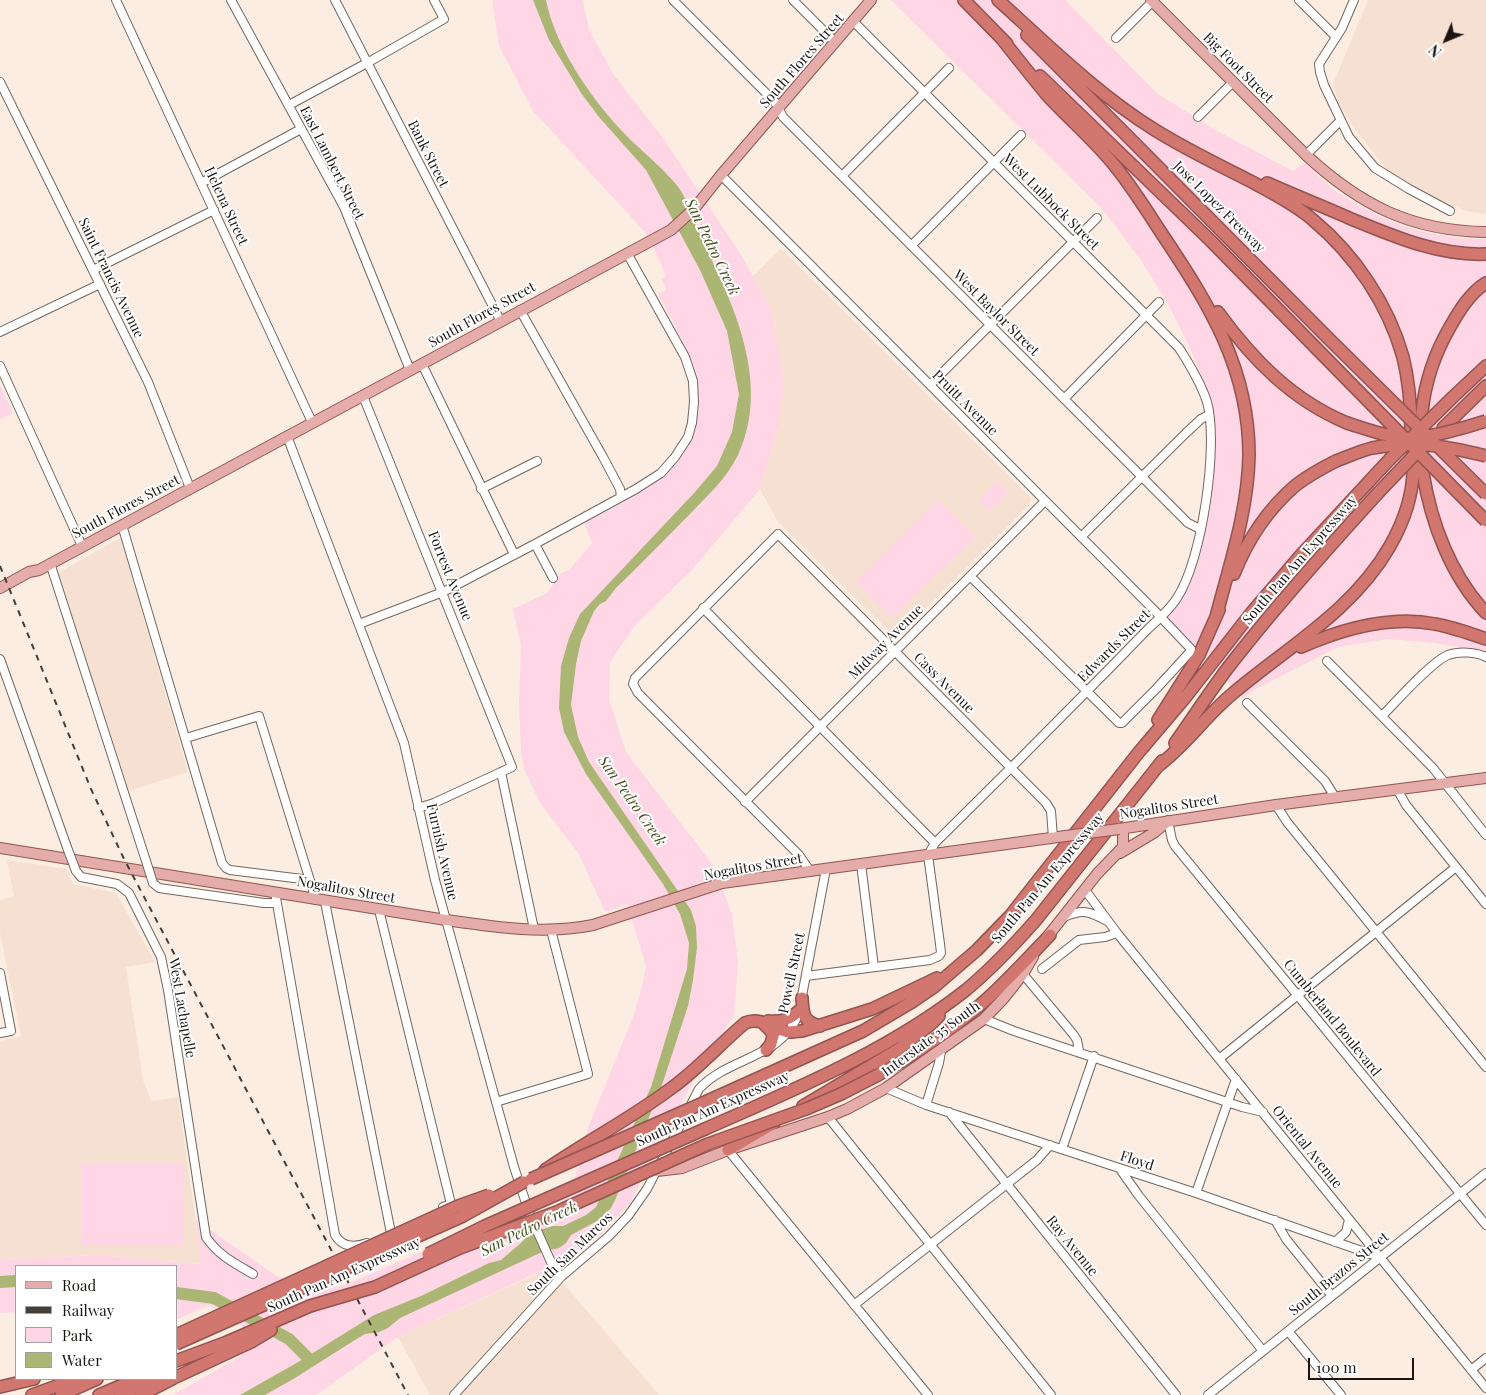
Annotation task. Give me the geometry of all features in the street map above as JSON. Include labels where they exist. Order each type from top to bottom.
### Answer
[{"type":"highway","points":[[964,0],[1211,241],[1486,521]]},
{"type":"highway","name":"Jose Lopez Freeway","points":[[992,0],[1486,494]]},
{"type":"highway","points":[[998,0],[1111,100],[1152,129],[1278,197],[1310,217],[1331,236],[1362,272],[1382,306],[1403,358],[1411,408],[1412,479],[1406,509],[1391,544],[1378,564],[1347,600],[1314,630],[1229,697],[1172,756],[1158,766]]},
{"type":"highway","points":[[1002,39],[1048,95],[1116,167],[1187,271],[1232,331],[1261,364],[1303,400],[1347,423],[1382,434],[1407,438],[1448,432],[1486,421]]},
{"type":"highway","points":[[1203,156],[1396,236],[1433,249],[1460,254],[1486,254]]},
{"type":"highway","points":[[1187,271],[1216,319],[1228,346],[1241,390],[1248,436],[1248,478],[1243,518],[1216,617]]},
{"type":"highway","points":[[1486,283],[1461,307],[1441,343],[1430,371],[1422,413],[1423,472],[1435,523],[1452,565],[1476,602],[1486,612]]},
{"type":"highway","name":"South Pan Am Expressway","points":[[178,1334],[458,1206],[527,1181],[863,1031],[912,1002],[958,967],[996,932],[1021,904],[1139,752],[1184,699],[1252,612],[1300,556],[1389,460],[1486,366]]},
{"type":"highway","name":"South Pan Am Expressway","points":[[182,1365],[227,1342],[407,1264],[493,1223],[847,1064],[916,1026],[967,988],[1010,948],[1036,920],[1158,766],[1227,670],[1314,563],[1378,493],[1486,386]]},
{"type":"highway","points":[[1139,752],[1199,656],[1244,553],[1259,527],[1268,514],[1297,484],[1336,460],[1371,448],[1407,444],[1432,444],[1486,456]]},
{"type":"highway","points":[[1283,654],[1322,637],[1349,629],[1410,621],[1434,624],[1486,639]]},
{"type":"highway","points":[[182,1365],[251,1342],[307,1308],[375,1286],[460,1248],[559,1211],[720,1139],[775,1121],[841,1094],[924,1048],[967,1016],[1008,980],[1050,935]]},
{"type":"highway","points":[[758,1020],[790,1032],[802,1031],[884,1004],[958,967]]},
{"type":"highway","points":[[728,1150],[898,1049],[930,1025],[967,988]]},
{"type":"highway","points":[[801,1004],[805,1018],[810,1024],[820,1026]]},
{"type":"highway","points":[[527,1181],[582,1145],[642,1110],[675,1086],[745,1023],[758,1020],[784,1021],[791,1018],[801,1004]]},
{"type":"highway","points":[[758,1020],[766,1025],[773,1036],[766,1050]]},
{"type":"highway","name":"South Pan Am Expressway","points":[[178,1343],[463,1216],[527,1181]]},
{"type":"highway","points":[[178,1326],[309,1269],[378,1242]]},
{"type":"highway","points":[[0,1387],[30,1380]]},
{"type":"highway","points":[[32,1395],[73,1380]]},
{"type":"highway","points":[[61,1395],[96,1380]]},
{"type":"highway","points":[[99,1395],[134,1380]]},
{"type":"highway","points":[[120,1395],[155,1380]]},
{"type":"highway","points":[[141,1395],[170,1380]]},
{"type":"main road","name":"South Flores Street","points":[[0,595],[32,578],[39,570],[50,563],[671,230],[685,218],[712,188],[721,175],[871,0]]},
{"type":"main road","name":"Big Foot Street","points":[[1152,1],[1306,155]]},
{"type":"main road","points":[[1306,155],[1351,192],[1408,221],[1440,229],[1486,232]]},
{"type":"main road","name":"South Flores Street","points":[[0,588],[30,572],[39,570]]},
{"type":"main road","name":"Nogalitos Street","points":[[0,848],[446,920],[487,926],[551,930],[578,928],[722,883],[1486,777]]},
{"type":"main road","name":"Interstate 35 South","points":[[657,1171],[682,1168],[847,1109],[886,1088],[941,1051],[984,1019],[1023,974],[1039,948],[1097,874],[1117,855],[1155,832],[1168,821]]},
{"type":"main road","points":[[1117,855],[1123,847],[1121,829]]},
{"type":"street","name":"Helena Street","points":[[116,0],[312,422]]},
{"type":"street","name":"East Lambert Street","points":[[232,0],[344,207],[410,370]]},
{"type":"street","name":"Bank Street","points":[[334,0],[500,320]]},
{"type":"street","points":[[289,105],[444,19],[434,0]]},
{"type":"street","name":"West Baylor Street","points":[[672,0],[774,101],[783,117],[1064,399],[1188,523],[1200,529]]},
{"type":"street","points":[[793,0],[835,42]]},
{"type":"street","points":[[1299,0],[1336,37]]},
{"type":"street","points":[[1354,0],[1342,28],[1319,64],[1324,85],[1340,121],[1356,148],[1375,168],[1401,185],[1450,211]]},
{"type":"street","points":[[1116,38],[1152,1]]},
{"type":"street","name":"West Lubbock Street","points":[[853,21],[1179,348],[1190,364],[1204,394],[1209,415]]},
{"type":"street","points":[[842,176],[949,68]]},
{"type":"street","name":"Saint Francis Avenue","points":[[0,82],[148,382],[190,488]]},
{"type":"street","points":[[1198,117],[1233,82]]},
{"type":"street","points":[[1306,155],[1340,121]]},
{"type":"street","points":[[201,183],[301,128]]},
{"type":"street","points":[[912,245],[1021,135]]},
{"type":"street","name":"Pruitt Avenue","points":[[721,175],[1191,649],[1186,658],[1122,723],[1119,723],[1087,692]]},
{"type":"street","points":[[93,270],[214,210]]},
{"type":"street","points":[[930,385],[1097,218]]},
{"type":"street","points":[[359,624],[443,592],[636,489],[669,465],[688,437],[694,402],[693,381],[685,357],[626,253]]},
{"type":"street","points":[[0,332],[100,284]]},
{"type":"street","points":[[1064,399],[1159,302]]},
{"type":"street","points":[[520,310],[608,465],[620,489],[621,497]]},
{"type":"street","points":[[422,364],[514,554]]},
{"type":"street","points":[[0,366],[82,546]]},
{"type":"street","name":"Forrest Avenue","points":[[363,396],[512,767],[501,772]]},
{"type":"street","points":[[1081,537],[1186,433],[1201,419],[1209,415]]},
{"type":"street","name":"Edwards Street","points":[[928,855],[936,843],[1087,692],[1160,617],[1180,593],[1189,572],[1205,508],[1210,457],[1211,431],[1209,415]]},
{"type":"street","name":"Furnish Avenue","points":[[287,436],[404,743],[446,920],[514,1168],[530,1215],[561,1276]]},
{"type":"street","points":[[481,489],[537,461]]},
{"type":"street","name":"Midway Avenue","points":[[745,802],[1045,501]]},
{"type":"street","points":[[122,525],[224,865],[230,870],[310,880]]},
{"type":"street","name":"Cass Avenue","points":[[703,608],[778,534],[1046,803],[1050,811],[1056,838]]},
{"type":"street","points":[[534,544],[553,578]]},
{"type":"street","points":[[50,563],[153,883],[161,888],[264,903],[277,903]]},
{"type":"street","points":[[970,576],[1087,692]]},
{"type":"street","points":[[810,871],[799,855],[638,693],[633,684],[635,678],[703,608],[936,843]]},
{"type":"street","points":[[1382,716],[1435,664],[1447,655],[1469,652],[1486,658]]},
{"type":"street","name":"West Lachapelle","points":[[0,659],[76,871],[80,877],[116,884],[129,893],[159,952],[168,990],[206,1237],[214,1249],[223,1257],[253,1274]]},
{"type":"street","points":[[1327,661],[1433,768],[1486,835]]},
{"type":"street","points":[[1248,703],[1325,781],[1335,797]]},
{"type":"street","points":[[186,738],[259,716],[310,880],[321,901],[391,1232]]},
{"type":"street","points":[[418,808],[434,803],[501,772],[534,929]]},
{"type":"street","points":[[1397,788],[1406,805],[1486,904]]},
{"type":"street","points":[[1276,805],[1287,822],[1486,1067]]},
{"type":"street","name":"Cumberland Boulevard","points":[[1168,821],[1172,840],[1176,846],[1486,1225]]},
{"type":"street","points":[[806,976],[930,960],[939,956],[941,950],[928,855]]},
{"type":"street","points":[[861,864],[874,967]]},
{"type":"street","points":[[1219,1059],[1456,867]]},
{"type":"street","name":"Powell Street","points":[[657,1171],[699,1089],[722,1070],[766,1050],[781,1041],[790,1032],[801,1004],[826,869]]},
{"type":"street","name":"Oriental Avenue","points":[[1085,890],[1116,933],[1486,1388]]},
{"type":"street","points":[[275,892],[333,1225],[335,1235],[339,1242],[343,1244],[360,1245],[451,1204],[379,910]]},
{"type":"street","points":[[1064,917],[1078,911],[1084,911],[1094,913],[1109,922]]},
{"type":"street","points":[[496,1102],[588,1074],[551,930]]},
{"type":"street","points":[[1042,968],[1080,940],[1105,937],[1116,933]]},
{"type":"street","points":[[0,974],[11,1031],[0,1033]]},
{"type":"street","points":[[1023,974],[1073,1034],[1077,1040],[1079,1051]]},
{"type":"street","points":[[984,1019],[1014,1031],[1079,1051],[1227,1102],[1263,1112]]},
{"type":"street","points":[[926,1104],[941,1051]]},
{"type":"street","points":[[1062,1149],[1094,1056]]},
{"type":"street","points":[[1196,1193],[1236,1079]]},
{"type":"street","name":"Floyd","points":[[886,1088],[949,1112],[1196,1193],[1380,1258]]},
{"type":"street","name":"Ray Avenue","points":[[949,1112],[1176,1395]]},
{"type":"street","points":[[828,1117],[1051,1395]]},
{"type":"street","points":[[854,1305],[1038,1160],[1050,1145]]},
{"type":"street","points":[[728,1150],[928,1395]]},
{"type":"street","points":[[1120,1169],[1139,1196],[1263,1351]]},
{"type":"street","name":"South San Marcos","points":[[454,1395],[561,1276],[619,1226],[636,1206],[657,1171]]},
{"type":"street","name":"South Brazos Street","points":[[1208,1395],[1486,1173]]},
{"type":"street","points":[[1275,1220],[1286,1239],[1332,1296]]},
{"type":"street","points":[[1335,1242],[1346,1232],[1350,1220]]},
{"type":"street","points":[[1288,1331],[1341,1395]]},
{"type":"street","points":[[1471,1370],[1486,1358]]},
{"type":"shaded area","points":[[1368,0],[1486,0],[1486,214],[1467,211],[1419,192],[1392,176],[1354,128],[1338,101],[1333,84]]},
{"type":"shaded area","points":[[781,249],[1031,498],[1029,505],[896,638],[778,522],[760,489],[778,429],[753,276]]},
{"type":"shaded area","points":[[118,539],[121,540],[188,772],[129,791],[58,573]]},
{"type":"shaded area","points":[[7,860],[67,869],[73,884],[116,893],[155,962],[126,967],[143,1080],[151,1101],[178,1097],[202,1264],[99,1255],[0,1259],[0,1041],[21,1036],[0,933],[0,900],[14,896]]},
{"type":"shaded area","points":[[543,1271],[565,1285],[659,1395],[430,1395],[398,1337]]},
{"type":"green space","points":[[492,0],[583,0],[589,30],[614,75],[663,138],[742,256],[771,309],[784,383],[778,429],[760,489],[691,571],[636,624],[610,662],[609,699],[626,752],[713,865],[732,914],[738,962],[734,1016],[701,1066],[630,1203],[602,1234],[583,1250],[398,1337],[316,1395],[173,1395],[241,1356],[244,1328],[234,1319],[209,1305],[178,1319],[178,1265],[15,1265],[15,1312],[0,1313],[0,1259],[99,1255],[201,1264],[196,1220],[275,1275],[299,1286],[323,1290],[342,1286],[447,1241],[513,1224],[560,1204],[572,1189],[589,1125],[633,1017],[642,987],[646,966],[627,904],[605,912],[579,854],[540,803],[524,769],[521,750],[519,703],[521,645],[513,609],[547,593],[560,574],[569,570],[592,543],[584,523],[657,482],[677,463],[685,450],[696,422],[698,392],[696,377],[688,353],[658,294],[666,290],[662,279],[666,276],[645,232],[533,111],[499,46]]},
{"type":"green space","points":[[891,0],[1065,0],[1158,94],[1219,132],[1293,171],[1305,163],[1340,194],[1374,214],[1428,233],[1486,239],[1486,653],[1436,643],[1388,639],[1338,647],[1256,689],[1243,698],[1166,617],[1181,601],[1200,553],[1212,493],[1216,433],[1214,417],[1209,395],[1190,348],[1168,304],[1140,259],[1103,210]]},
{"type":"green space","points":[[0,385],[13,413],[0,419]]},
{"type":"green space","points":[[997,482],[1008,493],[989,511],[979,500]]},
{"type":"green space","points":[[938,500],[975,537],[892,618],[856,581]]},
{"type":"green space","points":[[81,1164],[184,1164],[184,1246],[81,1246]]},
{"type":"water","points":[[533,0],[546,0],[550,17],[565,52],[585,85],[608,116],[664,171],[681,191],[736,317],[748,363],[751,386],[750,410],[746,433],[734,463],[710,493],[616,588],[606,601],[600,604],[594,611],[581,641],[571,705],[578,737],[589,762],[691,910],[696,926],[697,948],[688,1006],[661,1088],[616,1198],[611,1208],[599,1220],[571,1235],[566,1243],[559,1248],[542,1252],[400,1318],[388,1328],[379,1332],[365,1334],[265,1395],[240,1395],[300,1361],[374,1315],[421,1296],[489,1263],[501,1260],[530,1233],[553,1226],[563,1226],[586,1215],[596,1207],[651,1087],[687,969],[689,943],[680,914],[663,884],[586,774],[564,732],[559,708],[561,666],[569,638],[580,614],[695,492],[717,466],[732,432],[739,394],[727,331],[700,270],[646,170],[599,117],[581,93],[549,40]]},
{"type":"waterway","name":"San Pedro Creek","points":[[0,1282],[15,1281]]},
{"type":"waterway","name":"San Pedro Creek","points":[[178,1293],[214,1298],[289,1339],[310,1360]]},
{"type":"railway","points":[[0,566],[91,789],[124,859],[408,1395]]}]
